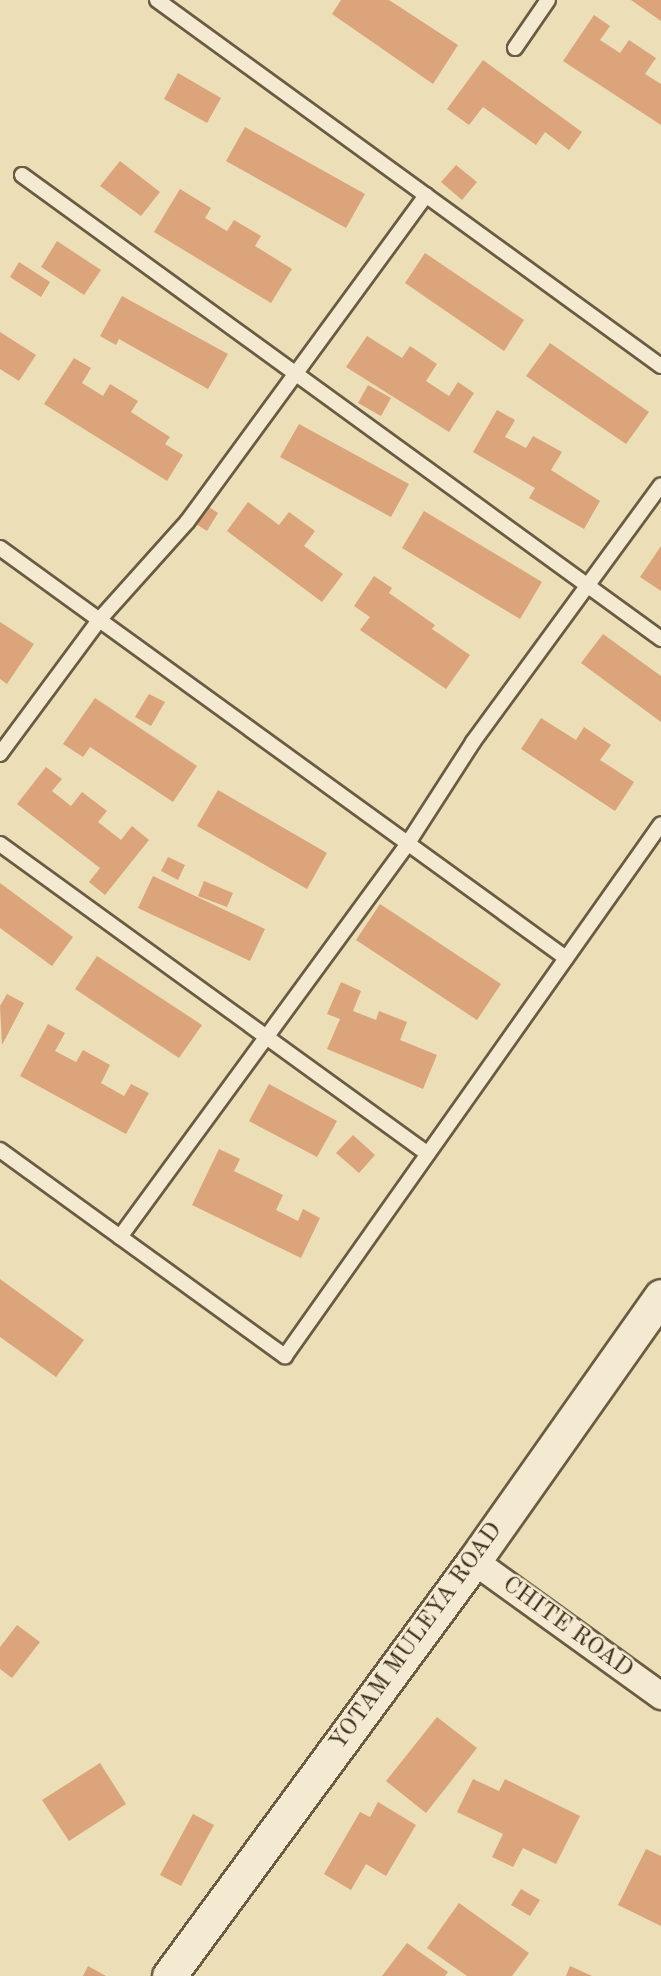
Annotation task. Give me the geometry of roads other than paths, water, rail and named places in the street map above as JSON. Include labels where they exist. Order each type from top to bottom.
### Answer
[{"type":"street","name":"YOTAM MULEYA ROAD","points":[[169,1976],[474,1561],[661,1296]]},
{"type":"street","name":"CHITE ROAD","points":[[474,1561],[661,1696]]},
{"type":"lane","points":[[157,0],[661,366]]},
{"type":"lane","points":[[515,48],[548,0]]},
{"type":"lane","points":[[22,175],[661,639]]},
{"type":"lane","points":[[0,754],[99,620],[187,522],[426,195]]},
{"type":"lane","points":[[120,1237],[408,843],[472,742],[661,485]]},
{"type":"lane","points":[[0,548],[566,958]]},
{"type":"lane","points":[[0,1150],[285,1356],[661,824]]},
{"type":"lane","points":[[0,844],[428,1154]]}]
